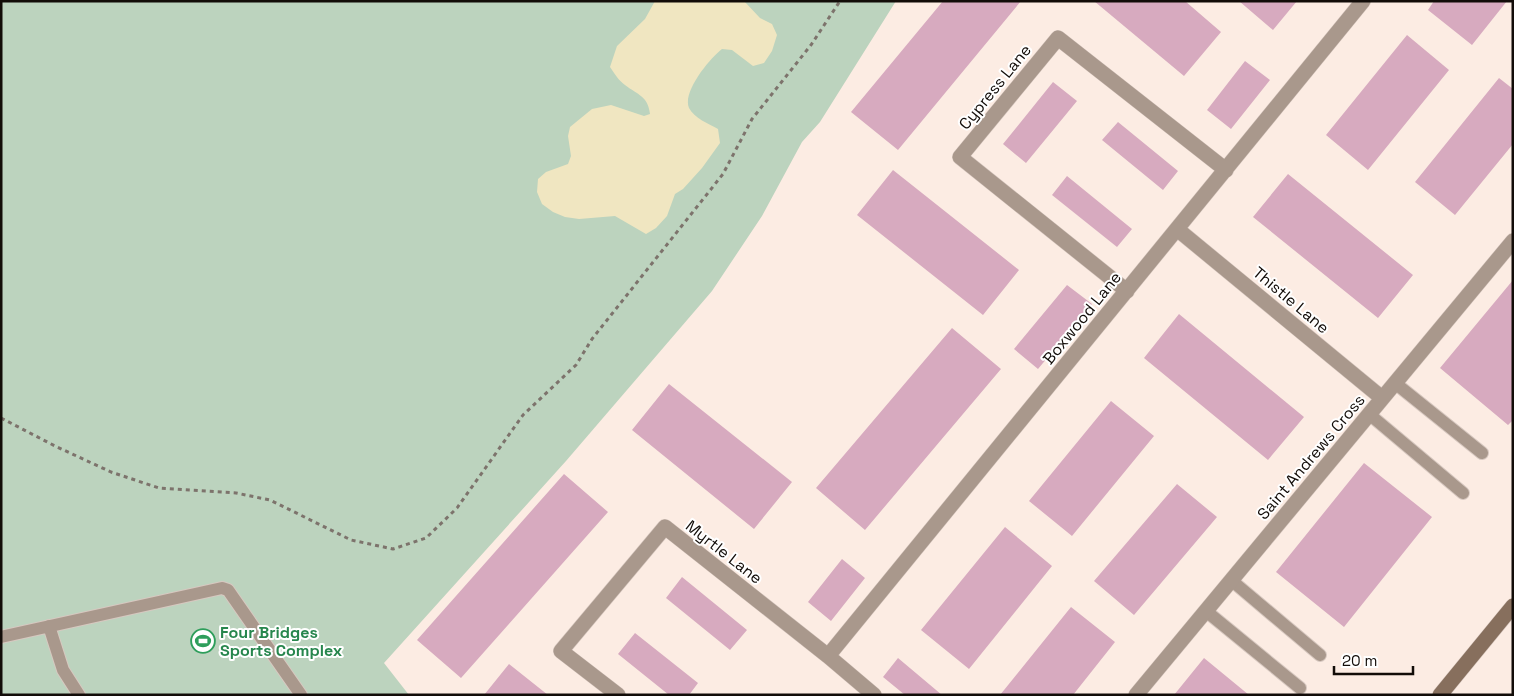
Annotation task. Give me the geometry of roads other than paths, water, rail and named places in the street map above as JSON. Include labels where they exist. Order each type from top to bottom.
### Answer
[{"type":"main road","points":[[1440,695],[1513,606]]},
{"type":"street","name":"Boxwood Lane","points":[[828,656],[1363,1]]},
{"type":"street","name":"Cypress Lane","points":[[1126,291],[960,157],[1058,38],[1226,170]]},
{"type":"street","name":"Thistle Lane","points":[[1178,229],[1382,398]]},
{"type":"street","name":"Saint Andrews Cross","points":[[1136,695],[1513,241]]},
{"type":"street","name":"Myrtle Lane","points":[[618,695],[561,651],[665,527],[828,656],[874,695]]},
{"type":"lane","points":[[1395,382],[1482,454]]},
{"type":"lane","points":[[1369,414],[1462,493]]},
{"type":"lane","points":[[1231,580],[1320,655]]},
{"type":"lane","points":[[1,637],[222,588],[228,590],[301,695]]},
{"type":"lane","points":[[1206,610],[1300,688]]},
{"type":"lane","points":[[49,626],[63,670],[79,695]]},
{"type":"place","name":"Four Bridges Sports Complex","points":[[203,641]]}]
